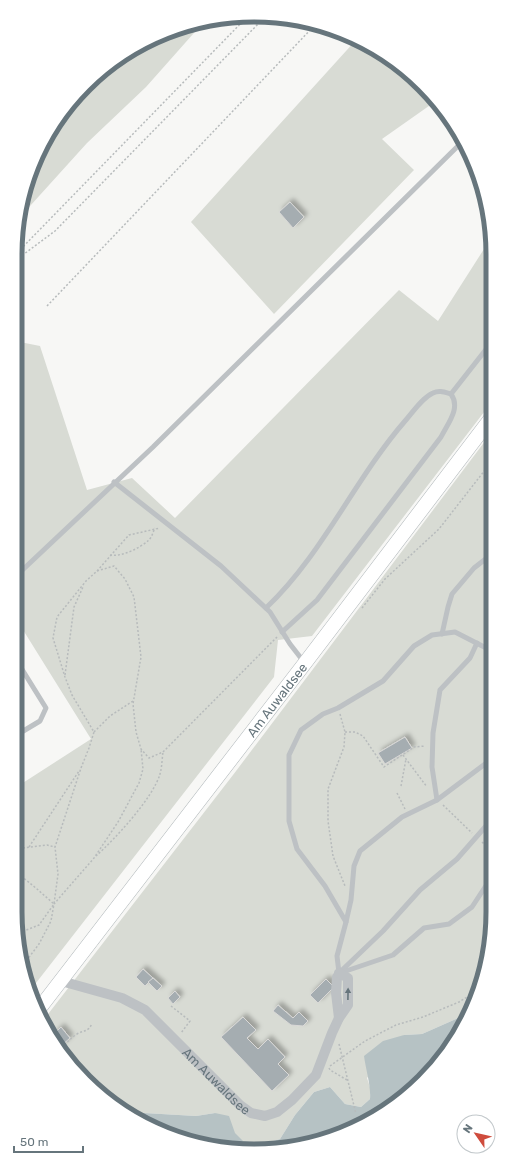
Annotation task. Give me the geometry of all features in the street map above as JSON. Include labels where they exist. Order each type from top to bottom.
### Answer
[{"type":"street","name":"Am Auwaldsee","points":[[42,1005],[486,425]]},
{"type":"street","name":"Am Auwaldsee","points":[[61,981],[122,998],[145,1010],[240,1105],[251,1113],[265,1116],[278,1112],[292,1100],[316,1074],[332,1033],[339,1018],[348,1005],[348,978],[338,975]]},
{"type":"lane","points":[[22,570],[114,482],[165,436],[459,145]]},
{"type":"lane","points":[[451,394],[486,349]]},
{"type":"lane","points":[[266,608],[280,595],[303,568],[361,480],[397,431],[425,399],[433,393],[442,391],[451,394],[455,400],[455,409],[441,437],[317,600],[282,632]]},
{"type":"lane","points":[[114,482],[221,566],[266,608],[305,663]]},
{"type":"lane","points":[[442,634],[452,594],[474,568],[486,559]]},
{"type":"lane","points":[[346,922],[325,886],[297,849],[289,821],[289,755],[301,730],[322,714],[338,708],[383,681],[414,646],[432,635],[455,632],[486,648]]},
{"type":"lane","points":[[437,800],[432,767],[433,733],[440,690],[470,658],[477,643]]},
{"type":"lane","points":[[22,671],[46,708],[40,721],[22,732]]},
{"type":"lane","points":[[338,975],[337,956],[351,900],[354,866],[360,850],[408,814],[437,800],[486,763]]},
{"type":"lane","points":[[338,975],[383,931],[420,890],[457,859],[486,827]]},
{"type":"lane","points":[[338,975],[393,955],[424,928],[450,924],[472,907],[486,886]]},
{"type":"path","points":[[22,248],[241,22]]},
{"type":"path","points":[[22,255],[55,232],[260,22]]},
{"type":"path","points":[[47,306],[311,29]]},
{"type":"path","points":[[360,611],[385,580],[439,529],[486,469]]},
{"type":"path","points":[[94,732],[72,695],[65,677],[53,638],[57,617],[86,581],[97,571],[129,535],[155,528],[172,527]]},
{"type":"path","points":[[110,555],[114,556],[138,548],[150,539],[155,528]]},
{"type":"path","points":[[23,931],[39,925],[54,904],[94,858],[118,822],[140,783],[143,768],[141,749],[136,732],[134,701],[141,657],[134,597],[125,579],[114,566],[97,571]]},
{"type":"path","points":[[65,677],[74,607],[80,591],[86,581]]},
{"type":"path","points":[[141,749],[149,758],[163,752],[282,632]]},
{"type":"path","points":[[27,960],[39,944],[51,921],[58,874],[55,847],[81,768],[90,748],[94,732],[110,716],[134,701]]},
{"type":"path","points":[[338,708],[346,732],[344,747],[328,789],[328,821],[333,856],[351,900]]},
{"type":"path","points":[[346,732],[355,732],[363,736],[384,766],[414,748],[433,747]]},
{"type":"path","points":[[94,858],[110,844],[146,800],[160,774],[163,752]]},
{"type":"path","points":[[403,755],[437,800],[486,846]]},
{"type":"path","points":[[401,786],[406,758]]},
{"type":"path","points":[[29,847],[81,768]]},
{"type":"path","points":[[397,793],[408,814]]},
{"type":"path","points":[[22,848],[46,845],[55,847]]},
{"type":"path","points":[[22,877],[54,904]]},
{"type":"path","points":[[347,1080],[330,1070],[328,1067],[365,1041],[396,1025],[423,1017],[459,1002],[471,995]]},
{"type":"path","points":[[171,1006],[190,1021],[176,1040]]},
{"type":"path","points":[[64,1046],[77,1034],[87,1031],[92,1023]]},
{"type":"path","points":[[332,1033],[336,1035],[356,1114]]},
{"type":"shaded area","points":[[197,29],[146,87],[87,143],[26,211],[34,179],[46,151],[61,125],[90,90],[113,70],[138,53],[179,34]]},
{"type":"shaded area","points":[[352,44],[370,53],[395,70],[418,90],[431,105],[382,139],[414,170],[274,314],[191,222]]},
{"type":"shaded area","points":[[486,246],[486,410],[312,636],[278,640],[274,677],[34,986],[26,957],[22,927],[22,783],[91,739],[22,628],[22,342],[40,346],[87,490],[132,478],[175,518],[399,290],[438,321]]},
{"type":"shaded area","points":[[486,440],[486,927],[482,957],[474,987],[461,1017],[422,1034],[404,1035],[367,1078],[370,1087],[370,1099],[361,1107],[345,1104],[330,1087],[314,1092],[295,1115],[280,1139],[263,1144],[243,1142],[215,1113],[196,1116],[138,1113],[113,1096],[90,1076],[61,1041],[47,1016],[233,775]]},
{"type":"shaded area","points":[[461,1017],[447,1041],[428,1065],[407,1086],[383,1105],[357,1120],[329,1132],[299,1140],[263,1144],[280,1139],[295,1115],[314,1092],[330,1087],[345,1104],[361,1107],[370,1099],[369,1083],[364,1056],[383,1041],[404,1035],[422,1034]]},
{"type":"shaded area","points":[[215,1113],[229,1116],[235,1133],[243,1141],[263,1144],[239,1144],[209,1140],[179,1132],[140,1114],[196,1116]]},
{"type":"building","points":[[290,202],[304,217],[293,228],[279,212]]},
{"type":"building","points":[[405,737],[412,748],[385,764],[378,753]]},
{"type":"building","points":[[143,969],[153,978],[145,986],[136,977]]},
{"type":"building","points":[[153,978],[162,986],[157,991],[148,982]]},
{"type":"building","points":[[326,979],[334,987],[318,1003],[310,995]]},
{"type":"building","points":[[175,991],[180,997],[173,1004],[168,998]]},
{"type":"building","points":[[278,1005],[293,1018],[299,1012],[308,1021],[303,1026],[291,1025],[273,1011]]},
{"type":"building","points":[[243,1017],[256,1030],[247,1038],[258,1049],[268,1039],[285,1057],[278,1064],[289,1075],[272,1091],[221,1037]]},
{"type":"building","points":[[61,1027],[70,1038],[63,1044],[56,1032]]}]
